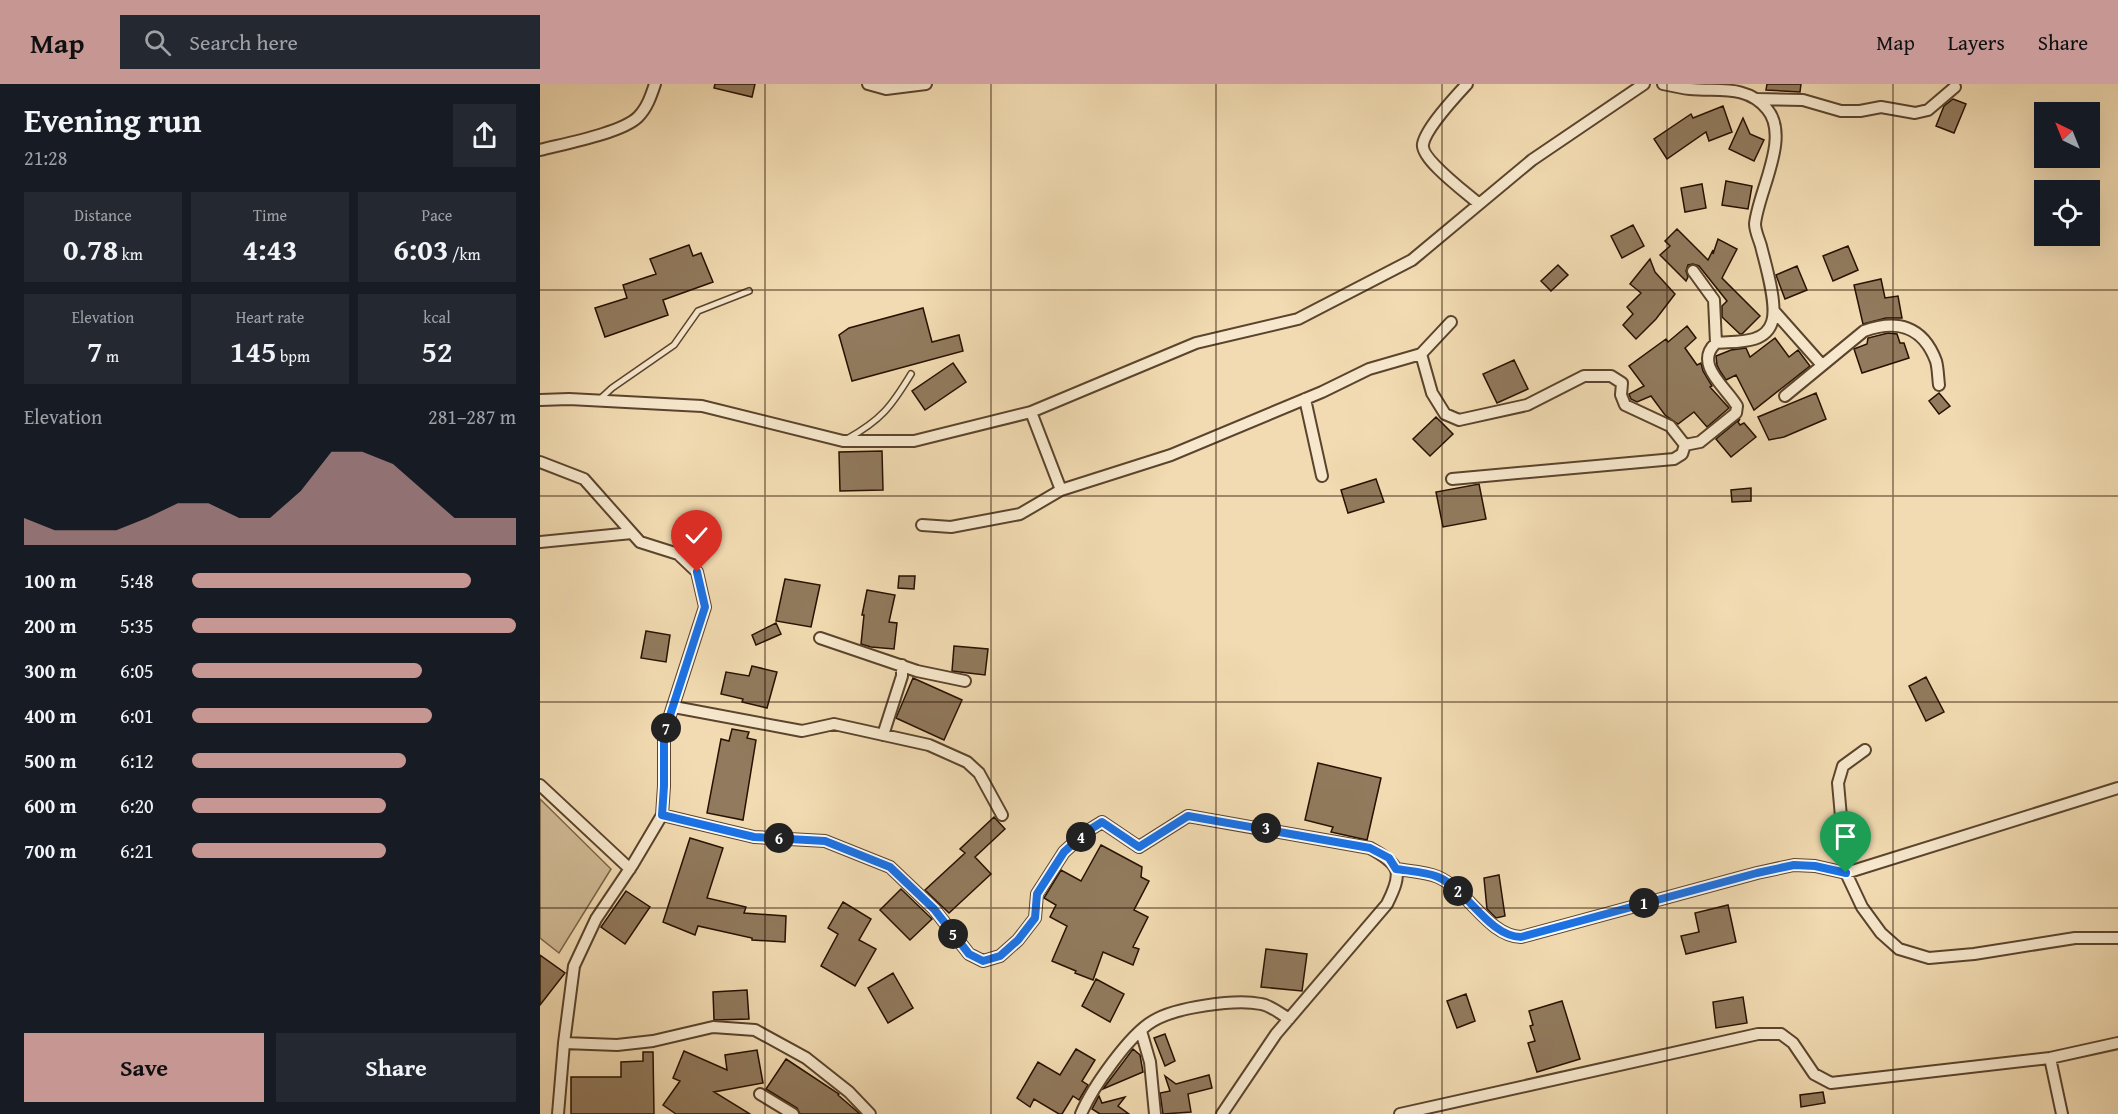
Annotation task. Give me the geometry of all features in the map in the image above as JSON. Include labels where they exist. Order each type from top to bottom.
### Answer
[{"type":"street","points":[[540,150],[624,127],[646,108],[655,84]]},
{"type":"street","points":[[868,84],[886,89],[926,84]]},
{"type":"street","points":[[1467,84],[1437,118],[1423,144],[1424,153],[1434,165],[1479,204]]},
{"type":"street","points":[[540,400],[599,400],[702,406],[843,441],[914,441],[1031,412],[1196,343],[1298,319],[1412,260],[1532,160],[1644,84]]},
{"type":"street","points":[[1663,84],[1691,89],[1720,89],[1744,93],[1757,99],[1768,111],[1775,126],[1774,151],[1755,226],[1768,273],[1774,311],[1772,324],[1763,334],[1747,342],[1716,343],[1709,349],[1707,360],[1710,369],[1734,401],[1737,406],[1736,412],[1700,442],[1685,446]]},
{"type":"street","points":[[1757,99],[1803,100],[1841,111],[1860,111],[1881,107],[1915,113],[1928,110],[1955,87]]},
{"type":"street","points":[[1693,271],[1714,300],[1716,343]]},
{"type":"street","points":[[1774,311],[1822,365]]},
{"type":"street","points":[[922,525],[951,527],[1020,514],[1061,489],[1171,455],[1305,399],[1369,369],[1421,354],[1451,322]]},
{"type":"street","points":[[1785,396],[1864,331],[1879,326],[1902,325],[1923,339],[1936,362],[1939,385]]},
{"type":"street","points":[[1421,354],[1432,393],[1445,414],[1459,420],[1527,405],[1584,376],[1611,376],[1622,382],[1621,395],[1625,405],[1670,426],[1685,446]]},
{"type":"street","points":[[1305,399],[1322,476]]},
{"type":"street","points":[[1031,412],[1061,489]]},
{"type":"street","points":[[1452,479],[1674,459],[1682,454],[1685,446]]},
{"type":"street","points":[[540,462],[584,479],[640,542],[678,554],[697,572],[705,607],[664,734],[662,815],[630,869],[596,919],[574,966],[558,1114]]},
{"type":"street","points":[[540,542],[632,533]]},
{"type":"street","points":[[820,638],[917,671],[965,681]]},
{"type":"street","points":[[883,735],[902,676],[902,665]]},
{"type":"street","points":[[674,707],[802,731],[834,724],[930,745],[967,762],[979,773],[1002,815]]},
{"type":"street","points":[[1865,750],[1843,766],[1838,783],[1846,873],[1862,908],[1881,933],[1899,949],[1929,958],[1974,954],[2075,938],[2118,938]]},
{"type":"street","points":[[540,785],[630,869]]},
{"type":"street","points":[[1396,869],[1438,877],[1459,892],[1502,932],[1510,937],[1521,937],[1794,865],[1815,866],[1846,873],[2118,788]]},
{"type":"street","points":[[662,815],[754,837],[825,841],[890,867],[934,909],[969,954],[983,961],[1000,956],[1018,940],[1035,918],[1037,894],[1064,852],[1086,832],[1102,822],[1139,847],[1188,816],[1217,819],[1370,848],[1389,858],[1396,869],[1398,882],[1387,903],[1276,1034],[1222,1114]]},
{"type":"street","points":[[1081,1114],[1111,1064],[1153,1021],[1179,1011],[1219,1004],[1262,1004],[1288,1019]]},
{"type":"street","points":[[564,1043],[618,1045],[653,1041],[713,1027],[755,1030],[806,1058],[849,1092],[870,1114]]},
{"type":"street","points":[[1141,1031],[1150,1062],[1155,1114]]},
{"type":"street","points":[[1400,1114],[1758,1034],[1781,1034],[1793,1043],[1814,1074],[1831,1083],[2050,1058],[2118,1043]]},
{"type":"street","points":[[2050,1058],[2062,1114]]},
{"type":"street","points":[[760,1094],[793,1114]]},
{"type":"lane","points":[[599,400],[612,388],[674,345],[698,311],[749,291]]},
{"type":"lane","points":[[843,441],[867,428],[892,405],[911,374]]},
{"type":"shaded area","points":[[540,799],[611,869],[559,953],[540,938]]},
{"type":"building","points":[[715,84],[755,84],[752,97],[714,88]]},
{"type":"building","points":[[1767,84],[1801,84],[1800,92],[1766,90]]},
{"type":"building","points":[[1953,99],[1966,104],[1954,133],[1936,126],[1944,106]]},
{"type":"building","points":[[1723,106],[1732,132],[1709,141],[1706,132],[1667,159],[1654,139],[1691,114],[1693,118]]},
{"type":"building","points":[[1743,118],[1750,134],[1764,140],[1754,161],[1729,149]]},
{"type":"building","points":[[1726,181],[1752,186],[1748,209],[1722,205]]},
{"type":"building","points":[[1702,184],[1706,208],[1685,212],[1681,188]]},
{"type":"building","points":[[1633,225],[1644,246],[1622,258],[1611,236]]},
{"type":"building","points":[[1677,229],[1708,260],[1713,250],[1713,254],[1718,239],[1737,249],[1722,278],[1760,316],[1742,334],[1722,317],[1722,306],[1727,301],[1699,266],[1688,265],[1686,281],[1660,255],[1670,246],[1665,241]]},
{"type":"building","points":[[689,245],[693,256],[701,253],[713,282],[663,300],[668,315],[605,337],[595,308],[627,298],[623,285],[656,274],[650,259]]},
{"type":"building","points":[[1848,246],[1858,270],[1833,281],[1823,256]]},
{"type":"building","points":[[1650,259],[1655,272],[1675,294],[1656,319],[1636,339],[1623,325],[1633,314],[1627,307],[1641,293],[1630,284]]},
{"type":"building","points":[[1558,265],[1568,275],[1551,291],[1541,281]]},
{"type":"building","points":[[1797,266],[1807,290],[1785,299],[1776,275]]},
{"type":"building","points":[[1881,279],[1885,298],[1898,296],[1902,318],[1886,318],[1863,324],[1854,285]]},
{"type":"building","points":[[923,308],[932,342],[959,335],[963,351],[852,381],[839,335],[849,328]]},
{"type":"building","points":[[1687,326],[1696,338],[1685,348],[1697,365],[1701,363],[1712,386],[1710,387],[1729,408],[1707,427],[1694,412],[1678,424],[1665,415],[1651,396],[1637,402],[1631,399],[1629,394],[1644,386],[1629,366],[1666,339],[1668,342]]},
{"type":"building","points":[[1888,333],[1897,334],[1900,343],[1904,343],[1909,358],[1862,373],[1854,349],[1867,344],[1868,338]]},
{"type":"building","points":[[1775,338],[1789,357],[1798,350],[1810,366],[1754,410],[1736,375],[1726,380],[1717,365],[1716,356],[1731,350],[1746,348],[1750,357]]},
{"type":"building","points":[[1514,360],[1528,389],[1497,403],[1483,374]]},
{"type":"building","points":[[953,363],[966,382],[925,410],[912,391]]},
{"type":"building","points":[[1816,393],[1826,419],[1784,437],[1769,440],[1758,417]]},
{"type":"building","points":[[1939,393],[1950,406],[1939,414],[1929,401]]},
{"type":"building","points":[[1436,417],[1453,434],[1430,456],[1413,439]]},
{"type":"building","points":[[1740,419],[1738,422],[1740,425],[1744,423],[1756,437],[1731,457],[1716,439]]},
{"type":"building","points":[[882,451],[883,490],[840,491],[839,452]]},
{"type":"building","points":[[1376,479],[1384,502],[1348,513],[1341,490]]},
{"type":"building","points":[[1479,484],[1486,519],[1443,527],[1436,492]]},
{"type":"building","points":[[1751,488],[1751,501],[1732,502],[1731,490]]},
{"type":"building","points":[[899,576],[915,576],[914,589],[898,588]]},
{"type":"building","points":[[785,579],[820,585],[811,627],[776,621]]},
{"type":"building","points":[[867,590],[895,595],[889,622],[897,623],[894,649],[861,644],[864,615],[862,615]]},
{"type":"building","points":[[776,623],[781,634],[756,645],[752,635]]},
{"type":"building","points":[[646,631],[670,635],[666,662],[641,658]]},
{"type":"building","points":[[954,646],[988,649],[985,675],[952,671]]},
{"type":"building","points":[[752,666],[777,672],[767,708],[721,694],[726,672],[749,676]]},
{"type":"building","points":[[1926,677],[1944,712],[1926,721],[1909,686]]},
{"type":"building","points":[[913,678],[962,700],[944,740],[896,718]]},
{"type":"building","points":[[732,729],[749,732],[747,738],[756,740],[743,820],[707,813],[721,739],[729,741]]},
{"type":"building","points":[[1318,763],[1381,778],[1367,840],[1331,832],[1333,827],[1305,820]]},
{"type":"building","points":[[994,817],[1005,829],[975,857],[991,874],[949,913],[925,890],[965,853],[960,849]]},
{"type":"building","points":[[690,838],[723,848],[707,898],[746,907],[744,913],[786,916],[785,942],[752,940],[752,938],[698,926],[695,935],[663,922]]},
{"type":"building","points":[[1101,845],[1142,867],[1141,877],[1149,881],[1134,910],[1148,917],[1133,947],[1139,949],[1133,965],[1103,952],[1093,980],[1052,961],[1067,926],[1050,917],[1056,905],[1044,898],[1061,870],[1081,881]]},
{"type":"building","points":[[1499,875],[1505,916],[1496,918],[1487,909],[1484,878]]},
{"type":"building","points":[[901,889],[932,919],[910,940],[880,910]]},
{"type":"building","points":[[626,891],[650,907],[625,944],[601,927]]},
{"type":"building","points":[[843,902],[871,919],[859,940],[876,949],[855,986],[821,966],[838,934],[828,928]]},
{"type":"building","points":[[1728,905],[1736,942],[1686,954],[1681,936],[1699,932],[1695,913]]},
{"type":"building","points":[[1266,949],[1307,954],[1302,991],[1261,987]]},
{"type":"building","points":[[540,955],[565,973],[540,1005]]},
{"type":"building","points":[[893,973],[913,1008],[888,1023],[868,988]]},
{"type":"building","points":[[1096,979],[1124,994],[1110,1022],[1082,1006]]},
{"type":"building","points":[[747,990],[749,1019],[714,1020],[713,992]]},
{"type":"building","points":[[1466,994],[1475,1021],[1457,1028],[1447,1001]]},
{"type":"building","points":[[1743,997],[1747,1023],[1716,1028],[1713,1002]]},
{"type":"building","points":[[1562,1001],[1580,1059],[1537,1072],[1528,1043],[1535,1041],[1530,1026],[1533,1025],[1529,1011]]},
{"type":"building","points":[[1165,1034],[1175,1061],[1165,1066],[1154,1038]]},
{"type":"building","points":[[1076,1049],[1095,1060],[1082,1081],[1088,1085],[1079,1100],[1073,1096],[1062,1114],[1059,1114],[1034,1099],[1030,1107],[1017,1098],[1038,1062],[1060,1075]]},
{"type":"building","points":[[1133,1049],[1140,1055],[1143,1072],[1103,1089]]},
{"type":"building","points":[[757,1050],[763,1083],[714,1092],[750,1114],[676,1114],[663,1105],[680,1081],[673,1078],[684,1051],[727,1070],[725,1055]]},
{"type":"building","points":[[643,1052],[653,1052],[654,1114],[571,1114],[571,1077],[621,1077],[621,1062],[643,1061]]},
{"type":"building","points":[[786,1059],[839,1094],[860,1114],[800,1114],[797,1108],[766,1089]]},
{"type":"building","points":[[1209,1075],[1212,1088],[1188,1094],[1191,1112],[1163,1114],[1160,1093],[1170,1091],[1165,1076],[1176,1084]]},
{"type":"building","points":[[1823,1092],[1825,1103],[1801,1107],[1800,1095]]},
{"type":"building","points":[[1099,1096],[1102,1103],[1125,1097],[1118,1106],[1129,1114],[1100,1114],[1092,1109]]},
{"type":"route","points":[[697,572],[705,607],[664,734],[662,815],[691,820],[754,837],[825,841],[890,867],[934,909],[969,954],[983,961],[1000,956],[1018,940],[1035,918],[1037,894],[1064,852],[1086,832],[1102,822],[1139,847],[1188,816],[1217,819],[1370,848],[1389,858],[1396,869],[1438,877],[1459,892],[1495,927],[1510,937],[1521,937],[1794,865],[1815,866],[1846,873]]}]
